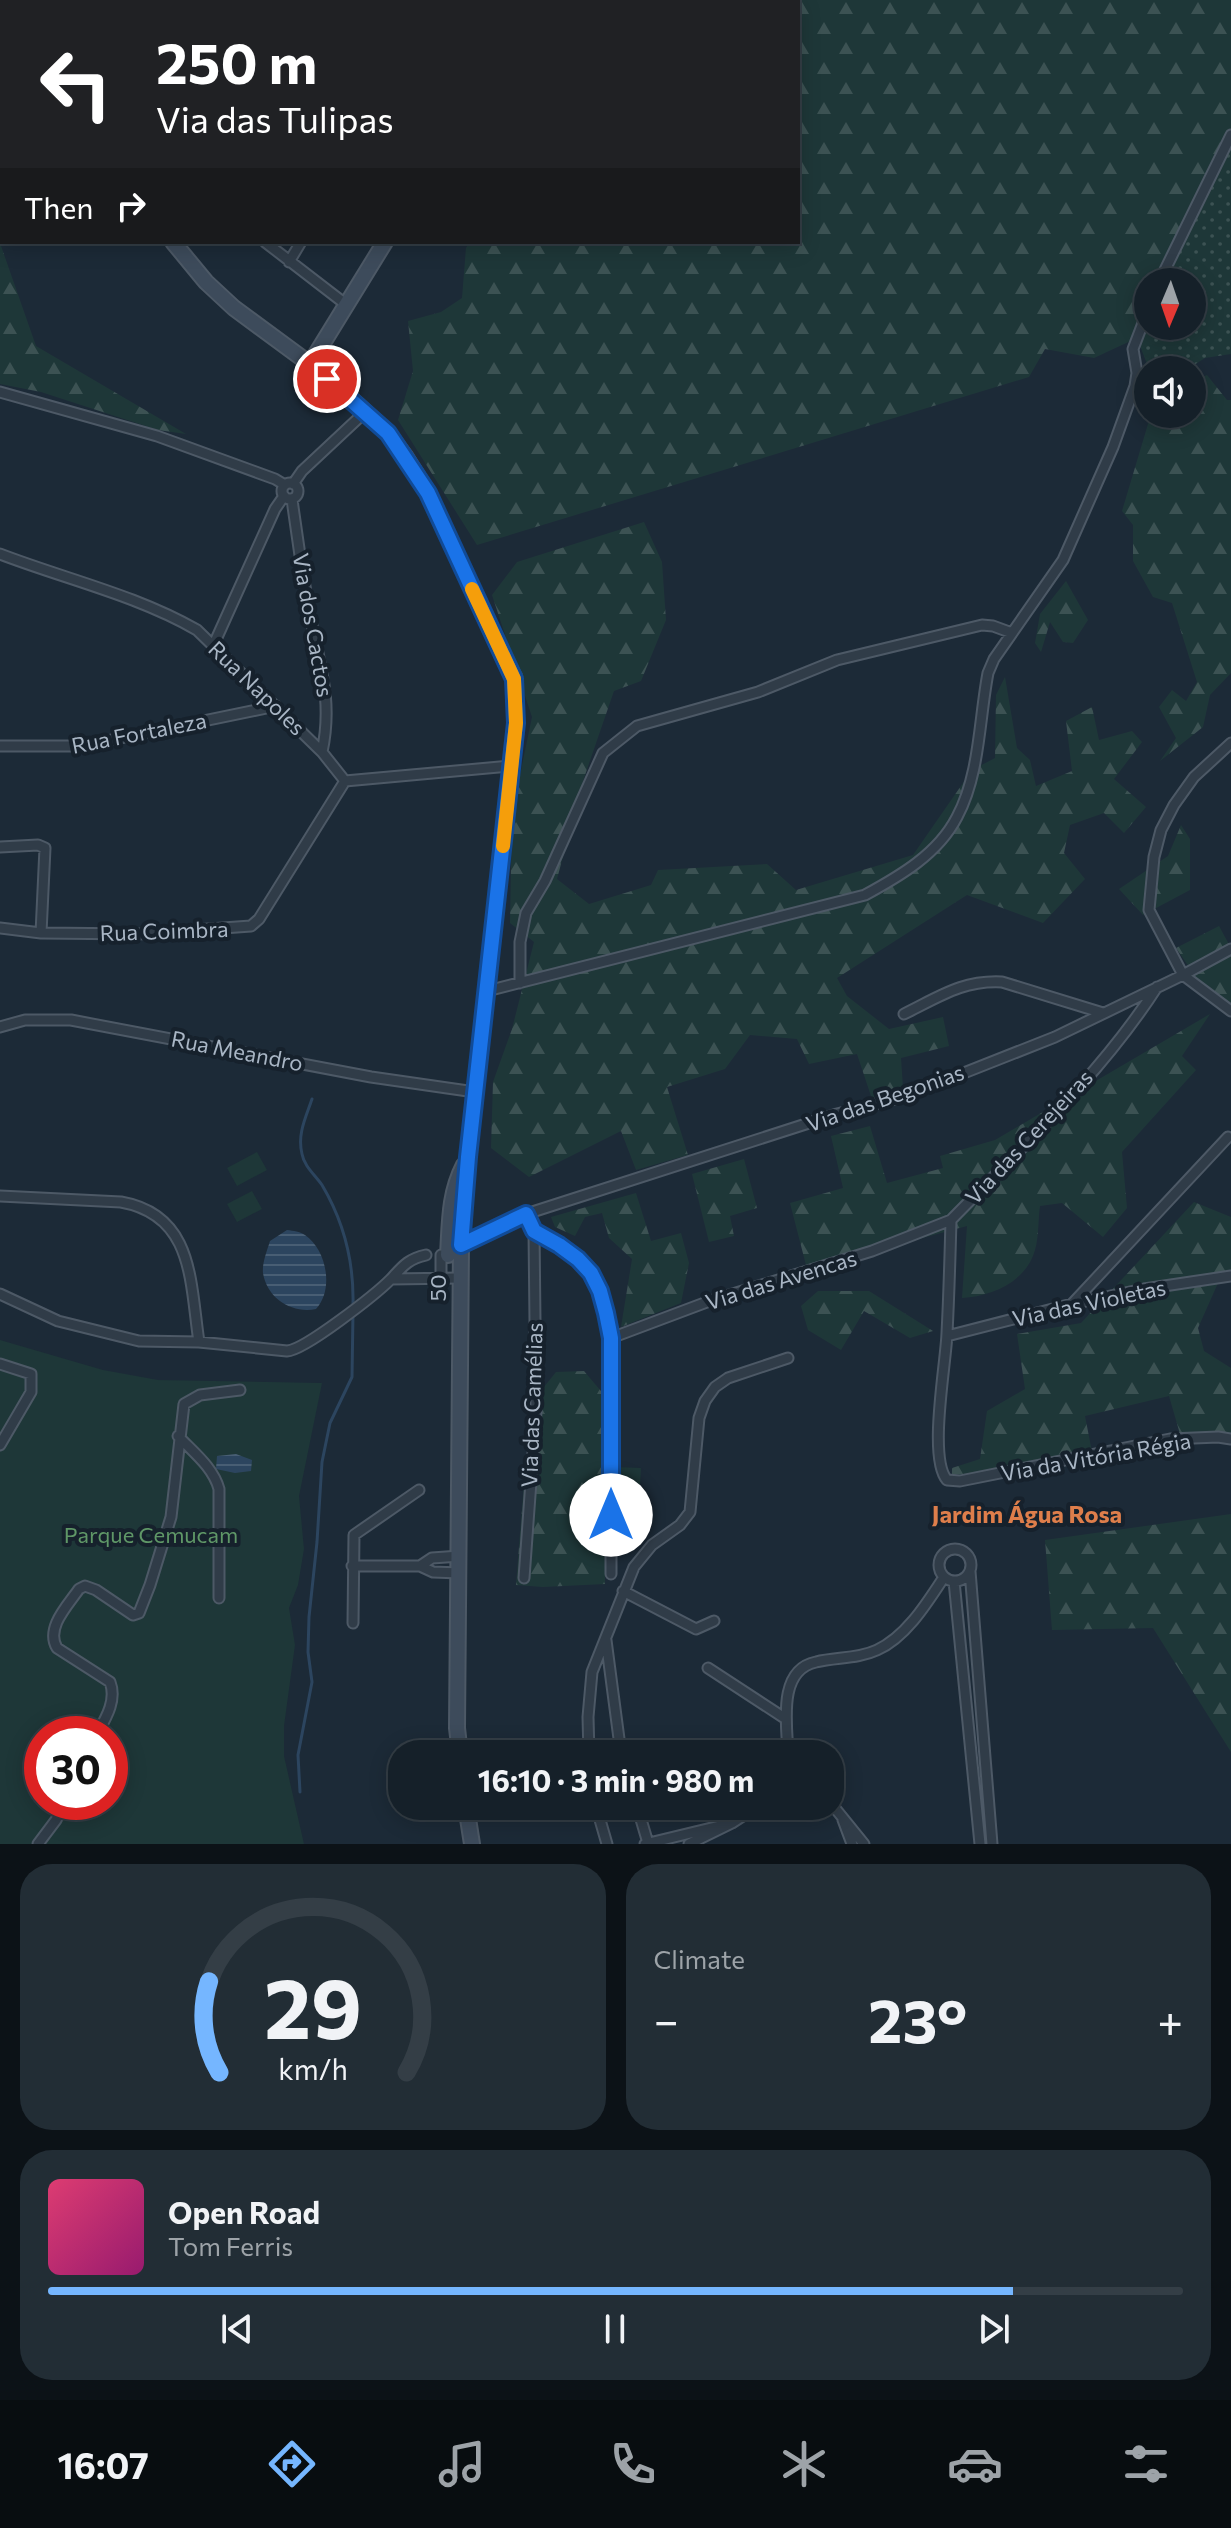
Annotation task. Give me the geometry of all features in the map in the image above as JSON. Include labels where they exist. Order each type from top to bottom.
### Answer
[{"type":"main road","name":"50","points":[[175,244],[206,282],[234,308],[310,364],[388,433],[428,493],[514,679],[516,723],[468,1157],[446,1253],[460,1278],[458,1740]]},
{"type":"main road","points":[[310,364],[384,244]]},
{"type":"main road","points":[[468,1820],[472,1844]]},
{"type":"street","points":[[1166,268],[1231,135]]},
{"type":"street","points":[[267,244],[348,306]]},
{"type":"street","points":[[289,262],[300,244]]},
{"type":"street","points":[[487,991],[865,895],[902,875],[932,850],[957,817],[975,757],[988,673],[1063,560],[1113,447],[1135,386],[1137,373],[1133,349],[1136,340]]},
{"type":"street","points":[[0,392],[172,441],[275,479],[288,491]]},
{"type":"street","points":[[214,644],[275,509],[302,471],[364,413]]},
{"type":"street","name":"Via dos Cactos","points":[[288,491],[326,696],[327,728],[322,752]]},
{"type":"street","name":"Rua Napoles","points":[[0,554],[181,621],[214,644],[322,752],[345,781]]},
{"type":"street","points":[[520,983],[520,942],[526,913],[545,881],[603,753],[627,733],[637,726],[758,692],[851,656],[982,625],[1012,633]]},
{"type":"street","name":"Rua Fortaleza","points":[[0,746],[82,746],[276,706]]},
{"type":"street","points":[[1228,749],[1194,777],[1161,830],[1154,857],[1149,910],[1183,975],[1231,1011]]},
{"type":"street","points":[[345,781],[511,766]]},
{"type":"street","name":"Rua Coimbra","points":[[0,928],[41,933],[139,934],[251,926],[259,919],[345,781]]},
{"type":"street","points":[[0,847],[38,845],[45,848],[41,933]]},
{"type":"street","name":"Via das Begonias","points":[[0,1294],[58,1321],[98,1332],[160,1343],[199,1342],[295,1351],[391,1279],[409,1260],[446,1253],[526,1214],[837,1114],[903,1097],[1040,1043],[1231,949]]},
{"type":"street","points":[[904,1014],[961,986],[985,981],[1002,982],[1103,1013]]},
{"type":"street","name":"Via das Cerejeiras","points":[[960,1481],[952,1482],[944,1478],[939,1435],[947,1336],[951,1220],[1069,1097],[1140,1013],[1157,987]]},
{"type":"street","name":"Rua Meandro","points":[[0,1027],[25,1020],[71,1020],[344,1072],[475,1092]]},
{"type":"street","points":[[1072,1304],[1228,1137]]},
{"type":"street","points":[[0,1196],[121,1202],[136,1205],[163,1219],[179,1239],[186,1257],[199,1342]]},
{"type":"street","points":[[526,1214],[534,1231],[569,1252],[591,1273],[600,1291],[611,1338],[611,1574]]},
{"type":"street","name":"Via das Avencas","points":[[611,1338],[707,1302],[872,1251],[951,1220]]},
{"type":"street","name":"Via das Camélias","points":[[524,1578],[536,1412],[534,1231]]},
{"type":"street","points":[[441,1278],[446,1253]]},
{"type":"street","name":"Via das Violetas","points":[[947,1336],[1072,1304],[1231,1276]]},
{"type":"street","points":[[391,1279],[460,1278]]},
{"type":"street","points":[[589,1740],[592,1672],[623,1591],[642,1556],[680,1525],[690,1512],[697,1429],[705,1401],[715,1387],[728,1378],[788,1358]]},
{"type":"street","points":[[0,1364],[31,1374],[31,1392],[0,1445]]},
{"type":"street","points":[[106,1716],[114,1691],[110,1682],[57,1648],[53,1635],[79,1589],[85,1586],[133,1615],[139,1613],[171,1517],[181,1412],[189,1399],[240,1390]]},
{"type":"street","points":[[178,1436],[217,1480],[219,1598]]},
{"type":"street","name":"Via da Vitória Régia","points":[[960,1481],[1170,1439],[1231,1439]]},
{"type":"street","points":[[353,1623],[355,1533],[419,1490]]},
{"type":"street","points":[[970,1571],[965,1578],[954,1581],[944,1577],[939,1568],[940,1558],[953,1549],[968,1555],[970,1571],[992,1844]]},
{"type":"street","points":[[420,1566],[432,1558],[460,1556]]},
{"type":"street","points":[[352,1566],[420,1566],[433,1572],[460,1573]]},
{"type":"street","points":[[787,1740],[786,1719],[792,1678],[812,1662],[864,1654],[886,1645],[925,1604],[944,1577]]},
{"type":"street","points":[[954,1581],[980,1844]]},
{"type":"street","points":[[623,1591],[696,1629],[714,1621]]},
{"type":"street","points":[[606,1640],[619,1740]]},
{"type":"street","points":[[708,1668],[786,1719]]},
{"type":"street","points":[[844,1817],[864,1844]]},
{"type":"street","points":[[38,1844],[56,1820]]},
{"type":"street","points":[[600,1820],[607,1844]]},
{"type":"street","points":[[641,1820],[647,1843],[732,1823]]},
{"type":"street","points":[[689,1844],[737,1820]]},
{"type":"street","points":[[843,1820],[852,1844]]},
{"type":"green space","points":[[800,0],[1231,0],[1231,135],[1169,268],[1134,268],[1134,339],[1094,358],[1045,349],[1029,377],[477,545],[398,420],[413,371],[408,321],[441,312],[462,298],[469,244],[800,244]]},
{"type":"green space","points":[[1231,135],[1231,354],[1206,358],[1144,356],[1138,340],[1206,340],[1206,268],[1169,268]]},
{"type":"green space","points":[[0,244],[36,346],[186,434],[158,430],[41,392],[0,384]]},
{"type":"green space","points":[[1206,375],[1227,400],[1231,400],[1231,673],[1210,695],[1203,727],[1160,761],[1176,738],[1159,707],[1172,690],[1186,701],[1197,682],[1172,603],[1153,597],[1133,561],[1133,525],[1122,511],[1147,428],[1206,428]]},
{"type":"green space","points":[[644,522],[662,562],[666,620],[641,681],[614,691],[584,778],[557,879],[589,904],[651,885],[658,870],[767,864],[796,890],[913,855],[972,770],[995,758],[996,695],[1005,677],[1017,748],[1030,760],[1036,786],[1072,771],[1066,721],[1092,707],[1099,740],[1132,731],[1142,742],[1114,779],[1146,807],[1124,833],[1104,813],[1070,825],[1064,853],[1085,879],[1043,923],[967,895],[837,978],[847,996],[889,1029],[943,1017],[949,1046],[901,1058],[903,1088],[872,1099],[857,1054],[809,1064],[797,1039],[750,1035],[725,1069],[667,1087],[688,1155],[636,1170],[621,1131],[529,1177],[491,1148],[493,1082],[512,1029],[534,942],[510,923],[512,814],[532,717],[492,595],[517,562]]},
{"type":"green space","points":[[1066,581],[1088,620],[1073,643],[1063,642],[1050,622],[1041,652],[1035,643],[1040,614]]},
{"type":"green space","points":[[1181,825],[1190,839],[1190,890],[1143,915],[1119,889],[1168,856]]},
{"type":"green space","points":[[1219,926],[1231,948],[1231,1004],[1202,986],[1176,948]]},
{"type":"green space","points":[[1210,1014],[1182,1056],[1196,1070],[1122,1152],[1127,1208],[1103,1237],[1062,1203],[1040,1206],[1035,1250],[1024,1271],[996,1290],[962,1298],[967,1226],[807,1269],[790,1203],[843,1188],[831,1136],[870,1126],[887,1183],[943,1168],[940,1156],[995,1140]]},
{"type":"green space","points":[[257,1152],[267,1170],[237,1186],[227,1168]]},
{"type":"green space","points":[[744,1159],[757,1208],[730,1216],[734,1236],[709,1242],[692,1174]]},
{"type":"green space","points":[[252,1191],[262,1209],[237,1222],[227,1204]]},
{"type":"green space","points":[[636,1193],[651,1241],[681,1233],[689,1263],[681,1303],[621,1327],[632,1259],[609,1238],[602,1213],[585,1217],[575,1236],[555,1227],[551,1217]]},
{"type":"green space","points":[[1194,1202],[1231,1217],[1231,1272],[1222,1274],[1198,1328],[1204,1351],[1231,1368],[1231,1436],[1180,1434],[1169,1396],[1085,1416],[1092,1452],[952,1482],[952,1468],[980,1459],[987,1411],[1025,1389],[1017,1334],[1081,1323]]},
{"type":"green space","points":[[818,1291],[869,1291],[933,1331],[910,1338],[864,1311],[841,1350],[808,1330],[801,1306]]},
{"type":"green space","name":"Parque Cemucam","points":[[0,1340],[103,1370],[158,1380],[322,1383],[299,1496],[304,1549],[298,1585],[289,1608],[295,1645],[284,1726],[284,1756],[304,1844],[0,1844]]},
{"type":"green space","points":[[584,1371],[606,1397],[605,1584],[516,1585],[524,1483],[544,1387],[556,1372]]},
{"type":"green space","points":[[616,1467],[641,1468],[639,1507],[615,1506]]},
{"type":"green space","points":[[1231,1514],[1231,1752],[1153,1628],[1052,1630],[1045,1540]]},
{"type":"green space","points":[[614,1517],[635,1518],[633,1549],[614,1548]]},
{"type":"water","points":[[287,1230],[305,1235],[319,1250],[323,1260],[325,1292],[316,1309],[299,1309],[282,1303],[265,1282],[263,1265],[270,1241]]},
{"type":"water","points":[[236,1454],[252,1460],[251,1471],[235,1473],[216,1469],[217,1456]]},
{"type":"waterway","points":[[312,1099],[301,1133],[302,1154],[330,1199],[342,1228],[352,1274],[353,1305]]},
{"type":"waterway","points":[[300,1792],[298,1755],[312,1682],[308,1652],[309,1617],[322,1462],[330,1423],[352,1377],[353,1313]]},
{"type":"slow traffic","points":[[472,589],[514,679],[516,723],[503,846]]},
{"type":"district","name":"Jardim Água Rosa","points":[[1027,1515]]},
{"type":"route","points":[[327,379],[388,433],[405,456],[428,493],[514,679],[516,723],[461,1245],[526,1214],[534,1231],[578,1259],[591,1273],[600,1291],[611,1338],[611,1515]]}]
